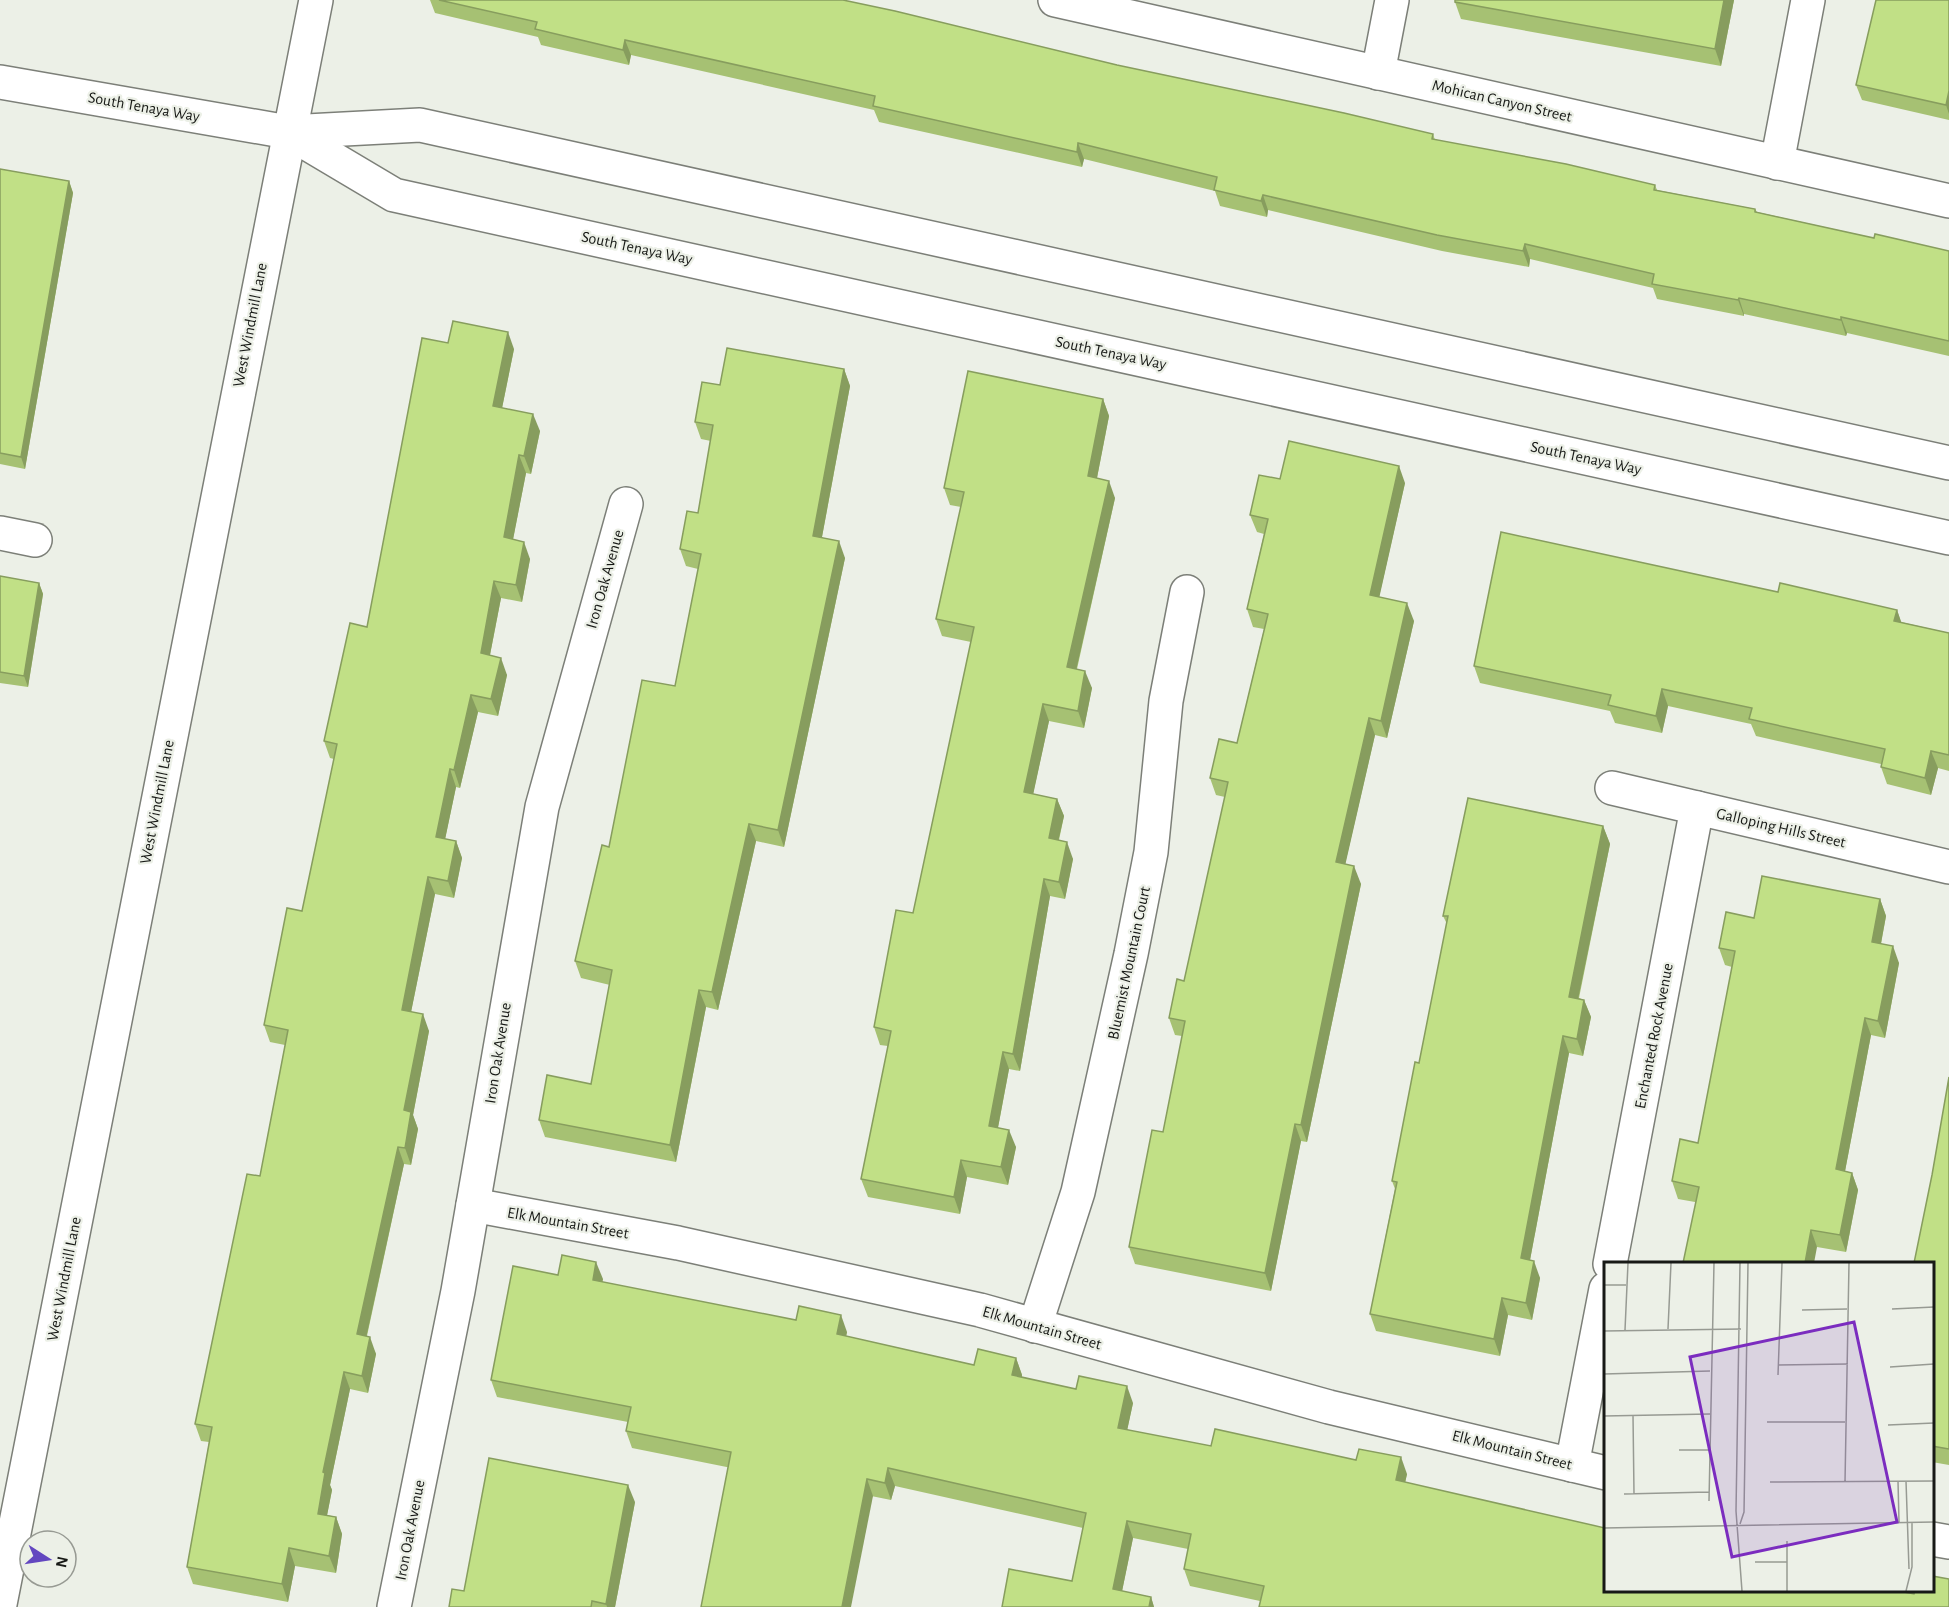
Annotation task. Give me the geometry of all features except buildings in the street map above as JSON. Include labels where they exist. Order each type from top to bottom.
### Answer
[{"type":"street","name":"West Windmill Lane","points":[[0,1604],[288,132],[316,0]]},
{"type":"street","name":"Mohican Canyon Street","points":[[1055,0],[1949,201]]},
{"type":"street","points":[[1378,73],[1392,0]]},
{"type":"street","points":[[1777,163],[1809,0]]},
{"type":"street","name":"South Tenaya Way","points":[[0,82],[288,132],[420,125],[1949,463]]},
{"type":"street","name":"South Tenaya Way","points":[[288,132],[394,195],[1949,538]]},
{"type":"street","name":"Iron Oak Avenue","points":[[394,1607],[473,1205],[542,807],[626,504]]},
{"type":"street","points":[[0,533],[35,540]]},
{"type":"street","name":"Bluemist Mountain Court","points":[[1035,1326],[1077,1192],[1129,965],[1151,852],[1166,701],[1186,592]]},
{"type":"street","name":"Galloping Hills Street","points":[[1612,788],[1949,867]]},
{"type":"street","name":"Enchanted Rock Avenue","points":[[1610,1262],[1697,808]]},
{"type":"street","name":"Elk Mountain Street","points":[[473,1205],[678,1243],[968,1307],[1329,1407],[1604,1473]]},
{"type":"street","points":[[1572,1465],[1604,1294]]},
{"type":"street","points":[[1934,1539],[1949,1542]]}]
